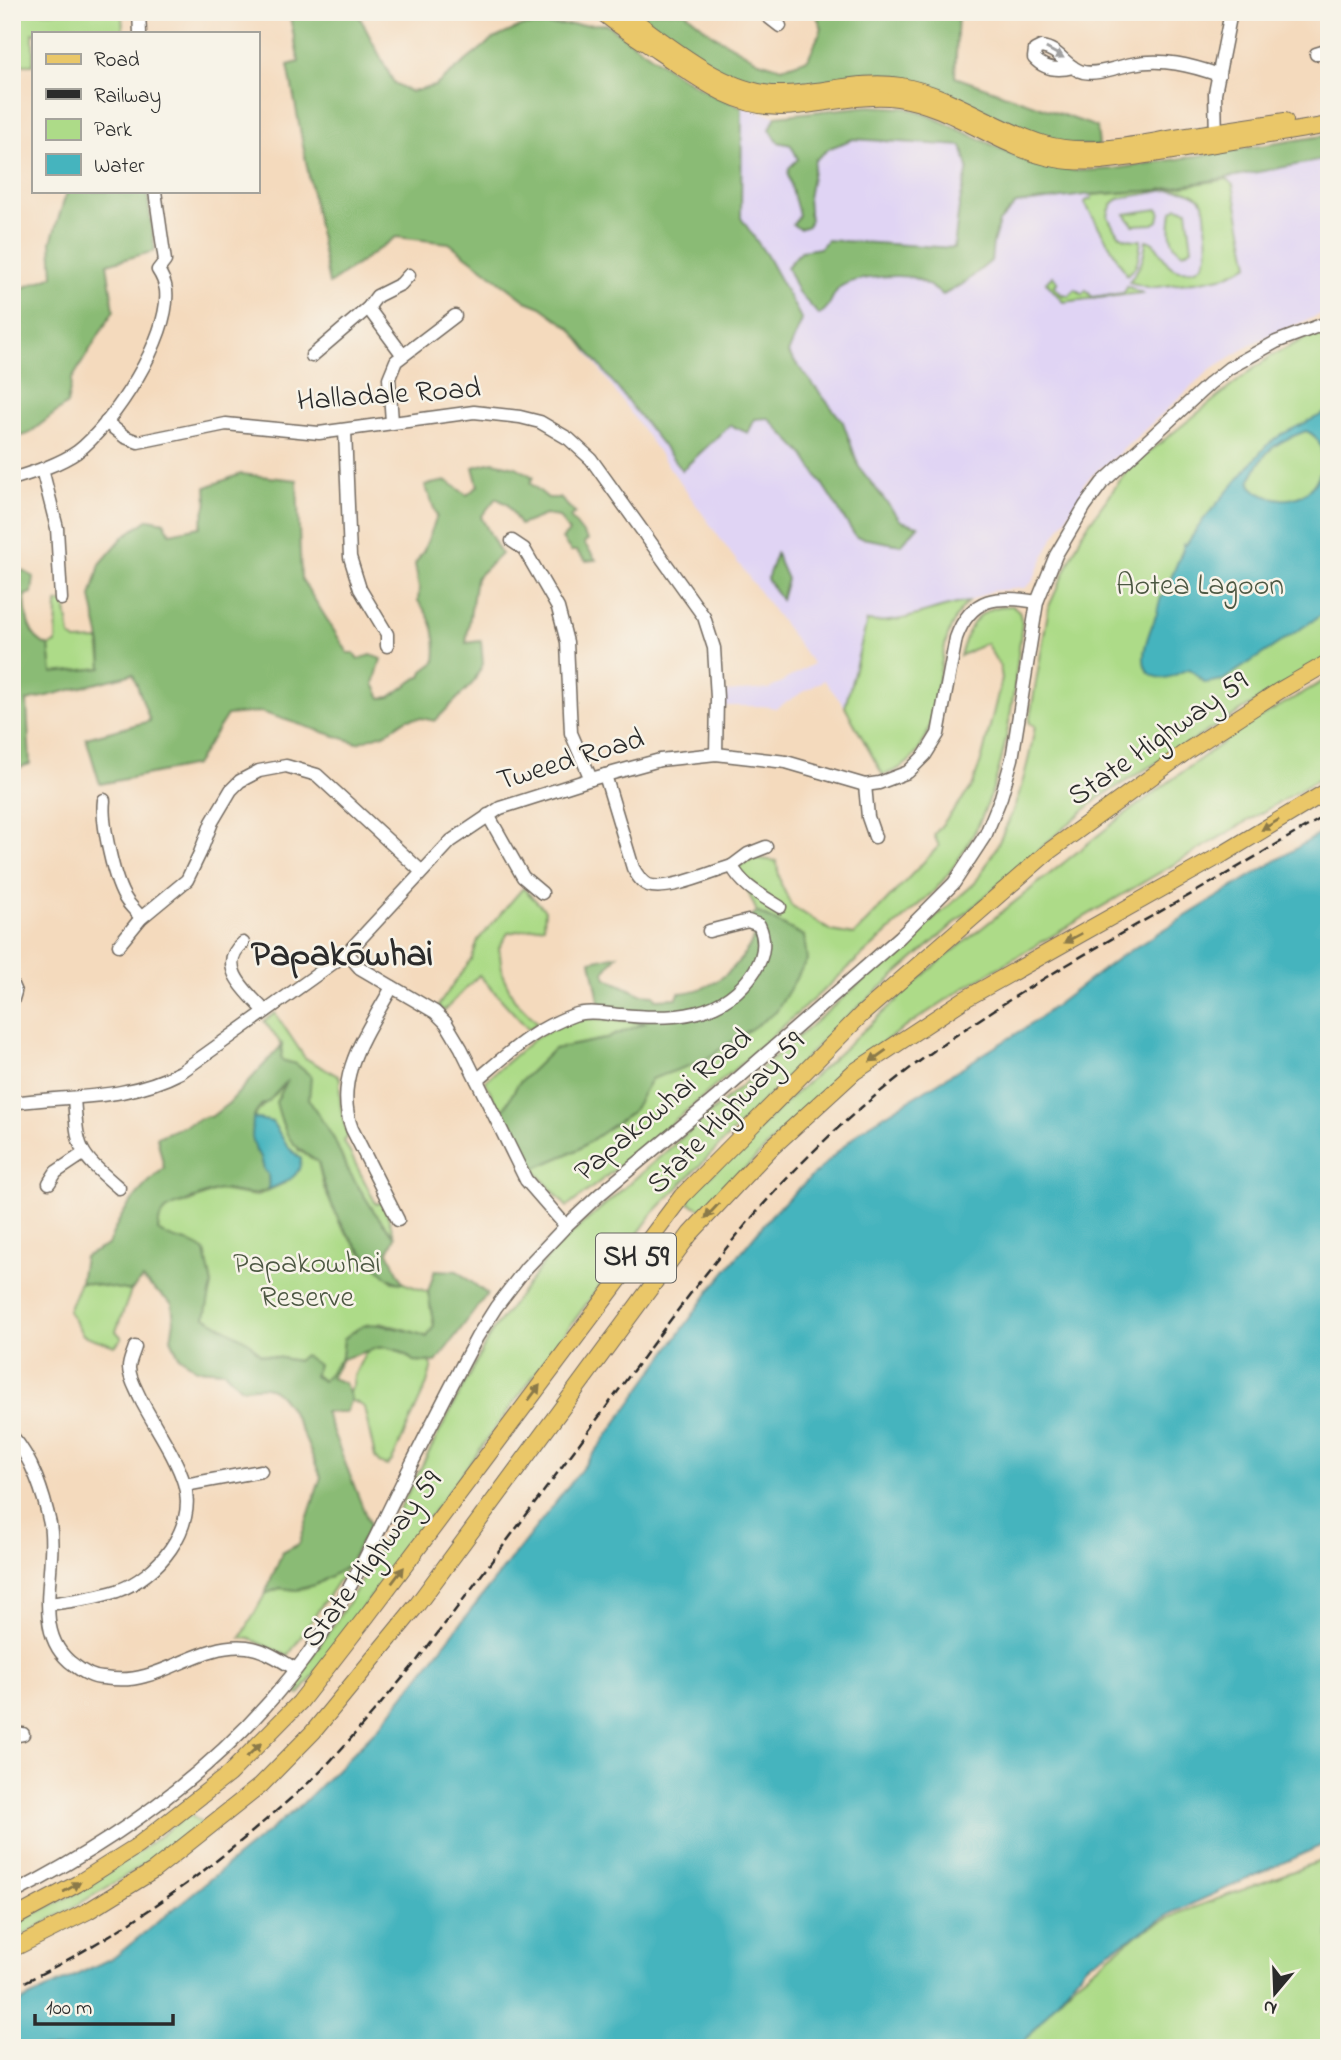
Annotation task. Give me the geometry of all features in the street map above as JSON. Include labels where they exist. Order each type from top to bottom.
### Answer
[{"type":"main road","points":[[602,12],[708,85],[733,98],[762,106],[784,107],[881,97],[911,100],[1033,153],[1069,161],[1103,161],[1329,114]]},
{"type":"main road","points":[[622,12],[724,80],[761,93],[788,94],[865,85],[897,85],[930,94],[1032,140],[1053,146],[1076,149],[1118,147],[1329,125]]},
{"type":"main road","name":"State Highway 59","points":[[12,1919],[77,1884],[137,1846],[229,1774],[276,1728],[300,1702],[366,1617],[682,1196],[862,1014],[1048,852],[1187,751],[1329,662]]},
{"type":"main road","name":"State Highway 59","points":[[12,1949],[88,1911],[153,1871],[260,1786],[313,1732],[418,1605],[690,1234],[770,1149],[854,1072],[965,999],[1223,854],[1329,790]]},
{"type":"street","points":[[139,12],[140,32]]},
{"type":"street","points":[[762,12],[780,26]]},
{"type":"street","points":[[1215,138],[1215,93],[1231,12]]},
{"type":"street","points":[[1073,67],[1083,72],[1134,63],[1165,61],[1219,75]]},
{"type":"street","points":[[12,480],[78,451],[106,422],[148,357],[164,318],[166,291],[158,270],[165,261],[155,192]]},
{"type":"street","points":[[312,356],[368,308],[377,296],[401,284],[409,275]]},
{"type":"street","points":[[368,308],[402,354]]},
{"type":"street","points":[[392,422],[389,378],[396,361],[455,316]]},
{"type":"street","name":"Papakowhai Road","points":[[12,1894],[88,1853],[174,1792],[222,1751],[271,1699],[296,1669],[338,1608],[477,1337],[526,1268],[599,1195],[900,937],[936,903],[965,868],[986,834],[1007,778],[1037,602],[1050,567],[1066,536],[1102,483],[1229,368],[1276,342],[1329,322]]},
{"type":"street","name":"Halladale Road","points":[[106,422],[125,437],[138,442],[226,424],[310,433],[474,412],[520,417],[550,427],[569,439],[591,459],[704,617],[714,648],[716,754]]},
{"type":"street","points":[[345,430],[350,557],[360,589],[387,634],[387,646]]},
{"type":"street","points":[[42,469],[57,528],[61,599]]},
{"type":"street","points":[[512,541],[524,550],[558,608],[567,642],[570,733],[591,779]]},
{"type":"street","points":[[875,836],[868,817],[865,785],[889,780],[908,772],[930,748],[938,734],[960,626],[978,606],[996,599],[1013,598],[1037,602]]},
{"type":"street","name":"Tweed Road","points":[[12,1103],[115,1095],[155,1084],[181,1072],[347,953],[450,841],[500,808],[660,760],[716,754],[786,762],[865,785]]},
{"type":"street","points":[[119,944],[141,918],[187,880],[212,822],[231,790],[249,776],[268,769],[286,766],[317,775],[421,871]]},
{"type":"street","points":[[605,775],[633,869],[640,880],[649,886],[668,886],[732,866],[747,854],[766,847]]},
{"type":"street","points":[[104,800],[103,812],[117,880],[126,901],[141,918]]},
{"type":"street","points":[[488,815],[523,877],[542,893]]},
{"type":"street","points":[[732,866],[738,878],[746,885],[780,907]]},
{"type":"street","points":[[477,1080],[532,1033],[575,1014],[657,1019],[691,1015],[720,1003],[751,975],[757,966],[764,943],[759,925],[748,921],[709,931]]},
{"type":"street","points":[[243,943],[235,950],[231,967],[239,982],[265,1012]]},
{"type":"street","points":[[347,953],[360,968],[435,1012],[446,1023],[526,1180],[566,1226]]},
{"type":"street","points":[[12,985],[15,992],[12,1002]]},
{"type":"street","points":[[392,987],[351,1063],[345,1093],[352,1129],[398,1220]]},
{"type":"street","points":[[74,1098],[77,1139],[83,1154],[119,1188]]},
{"type":"street","points":[[49,1183],[56,1172],[83,1154]]},
{"type":"street","points":[[49,1604],[86,1599],[119,1590],[132,1583],[168,1554],[182,1531],[186,1504],[185,1485],[136,1390],[129,1370],[135,1347]]},
{"type":"street","points":[[12,1436],[19,1444],[36,1478],[50,1524],[48,1622],[58,1648],[68,1661],[84,1673],[99,1678],[121,1679],[147,1676],[208,1651],[237,1647],[260,1650],[296,1669]]},
{"type":"street","points":[[185,1485],[261,1471]]},
{"type":"shaded area","points":[[869,106],[906,108],[930,116],[1036,165],[1077,171],[1114,169],[1329,135],[1329,311],[1257,341],[1211,369],[1100,468],[1083,484],[1083,491],[1051,542],[1032,582],[1025,588],[991,591],[968,602],[883,623],[867,621],[845,707],[824,680],[776,708],[724,706],[724,692],[769,689],[813,664],[570,328],[742,107],[776,116]]},
{"type":"green space","points":[[12,12],[122,12],[123,32],[32,32],[32,65],[23,65],[12,55]]},
{"type":"green space","points":[[289,12],[357,12],[394,83],[411,92],[435,86],[493,39],[522,26],[606,24],[678,75],[715,96],[742,107],[741,218],[767,256],[802,320],[788,353],[843,422],[859,467],[901,521],[918,526],[901,545],[856,537],[804,455],[768,418],[755,419],[748,433],[730,425],[682,470],[570,328],[541,307],[526,301],[449,243],[396,237],[329,284],[288,65],[299,62]]},
{"type":"green space","points":[[630,12],[685,12],[713,35],[759,61],[782,68],[808,59],[822,28],[815,12],[958,12],[955,77],[1097,127],[1099,146],[1060,144],[954,100],[783,91],[741,84]]},
{"type":"green space","points":[[869,106],[906,108],[930,116],[1036,165],[1077,171],[1114,169],[1329,135],[1329,159],[1159,190],[1085,195],[1016,204],[999,222],[991,261],[963,284],[943,295],[914,278],[863,279],[838,289],[827,308],[819,315],[798,292],[787,267],[801,251],[820,248],[827,240],[954,248],[959,207],[968,168],[962,146],[853,139],[830,148],[815,160],[808,198],[808,226],[800,229],[793,225],[799,215],[788,175],[789,168],[798,159],[791,145],[778,142],[770,129],[776,116]]},
{"type":"green space","points":[[1227,179],[1233,185],[1249,265],[1226,276],[1201,281],[1150,288],[1129,282],[1141,263],[1146,240],[1156,246],[1174,268],[1190,270],[1203,263],[1208,250],[1207,233],[1204,205],[1198,196],[1187,191],[1169,190],[1128,196],[1112,205],[1108,216],[1113,227],[1128,239],[1141,240],[1136,264],[1127,275],[1084,202],[1092,198],[1092,195],[1159,190]]},
{"type":"green space","points":[[67,192],[147,192],[155,251],[107,264],[114,310],[72,379],[67,404],[28,434],[12,439],[12,290],[53,276],[51,242]]},
{"type":"green space","points":[[1177,207],[1187,210],[1192,248],[1183,253],[1174,245],[1171,235],[1172,211]]},
{"type":"green space","points":[[1158,209],[1158,221],[1153,224],[1133,225],[1125,214]]},
{"type":"green space","points":[[1053,276],[1058,282],[1054,286],[1063,296],[1068,296],[1076,289],[1082,294],[1086,290],[1092,297],[1124,293],[1127,286],[1142,293],[1063,302],[1046,282]]},
{"type":"green space","name":"Aotea Lagoon","points":[[1329,329],[1329,657],[1097,799],[838,1025],[654,1212],[299,1695],[289,1688],[363,1579],[491,1333],[555,1248],[975,883],[1006,827],[1021,789],[1035,726],[1029,723],[1049,606],[1083,532],[1129,468],[1271,356],[1321,330]]},
{"type":"green space","points":[[493,462],[516,467],[533,477],[530,483],[548,498],[560,498],[575,513],[570,517],[588,540],[584,543],[596,560],[586,561],[576,551],[571,551],[562,539],[569,532],[559,517],[545,515],[520,525],[507,504],[496,498],[481,517],[501,554],[476,578],[466,643],[481,641],[483,664],[473,683],[435,721],[407,719],[386,733],[357,743],[261,712],[227,715],[195,765],[100,784],[86,738],[150,721],[133,674],[27,701],[30,764],[12,770],[12,572],[22,570],[34,577],[32,593],[25,595],[27,618],[36,638],[49,646],[52,673],[102,668],[101,645],[91,597],[100,564],[124,536],[149,519],[164,522],[170,533],[200,527],[207,502],[206,487],[241,474],[297,480],[301,578],[348,653],[354,653],[358,659],[371,655],[381,659],[374,684],[381,698],[390,697],[421,677],[423,671],[435,662],[435,637],[431,622],[418,601],[415,564],[424,550],[437,516],[425,485],[447,481],[467,495],[478,486],[473,467]]},
{"type":"green space","points":[[776,554],[787,579],[781,600],[767,579]]},
{"type":"green space","points":[[65,602],[70,636],[76,641],[99,640],[102,668],[52,674],[49,646],[56,643],[57,603]]},
{"type":"green space","points":[[968,602],[954,622],[945,645],[931,723],[922,746],[907,764],[883,775],[845,707],[867,621],[892,621]]},
{"type":"green space","points":[[1001,606],[1013,606],[1019,611],[1022,623],[1008,730],[990,797],[958,860],[935,890],[754,1052],[615,1170],[567,1207],[533,1169],[577,1150],[632,1112],[651,1079],[703,1061],[804,936],[757,912],[737,867],[755,858],[776,861],[781,884],[791,905],[831,931],[854,935],[939,846],[934,835],[972,787],[1002,678],[1000,667],[986,643],[960,656],[963,645],[976,619],[983,613]]},
{"type":"green space","points":[[1329,678],[1329,773],[967,986],[847,1066],[704,1210],[684,1201],[928,971],[1121,817],[1248,724]]},
{"type":"green space","points":[[523,888],[545,910],[544,926],[508,933],[499,948],[503,976],[514,999],[538,1023],[528,1029],[479,975],[444,1011],[438,1006],[472,958],[478,940]]},
{"type":"green space","points":[[757,912],[804,936],[807,960],[776,1012],[703,1061],[651,1079],[632,1112],[577,1150],[533,1169],[501,1114],[518,1084],[554,1049],[605,1039],[645,1023],[601,1011],[591,961],[617,955],[604,972],[606,978],[640,994],[654,995],[656,999],[677,998],[679,993],[704,988],[734,967],[755,935],[739,927]]},
{"type":"green space","points":[[275,1013],[305,1058],[340,1077],[341,1106],[348,1134],[344,1141],[376,1204],[383,1202],[395,1237],[375,1213],[346,1167],[334,1139],[308,1100],[296,1064],[281,1060],[282,1045],[264,1021]]},
{"type":"green space","points":[[577,1017],[645,1023],[605,1039],[554,1049],[518,1084],[501,1114],[485,1081],[535,1038]]},
{"type":"green space","points":[[282,1045],[281,1060],[296,1064],[311,1076],[309,1100],[334,1139],[346,1167],[375,1213],[395,1237],[388,1252],[403,1283],[385,1275],[355,1244],[332,1206],[318,1162],[300,1150],[289,1138],[276,1102],[288,1080],[268,1102],[261,1105],[253,1118],[256,1151],[268,1174],[269,1189],[250,1194],[217,1191],[168,1209],[160,1218],[158,1231],[205,1251],[212,1285],[205,1317],[249,1342],[260,1354],[297,1361],[304,1355],[318,1365],[314,1376],[323,1381],[342,1357],[344,1339],[365,1325],[411,1331],[427,1337],[434,1326],[428,1292],[435,1270],[457,1271],[487,1294],[436,1362],[414,1361],[400,1351],[385,1347],[342,1359],[331,1378],[345,1383],[351,1399],[346,1412],[325,1412],[370,1526],[348,1566],[315,1585],[297,1590],[280,1588],[265,1594],[282,1553],[299,1544],[321,1477],[285,1401],[269,1388],[241,1388],[224,1371],[196,1369],[179,1356],[171,1339],[174,1321],[172,1304],[142,1279],[131,1291],[80,1282],[84,1257],[108,1245],[131,1202],[164,1168],[157,1137],[207,1116],[211,1117],[229,1103]]},
{"type":"green space","name":"Papakowhai Reserve","points":[[291,1076],[298,1150],[318,1162],[324,1188],[340,1224],[360,1251],[393,1282],[428,1292],[434,1326],[427,1337],[381,1323],[344,1339],[342,1357],[323,1381],[298,1361],[260,1354],[249,1342],[204,1317],[212,1285],[205,1251],[187,1241],[171,1240],[158,1231],[159,1218],[167,1207],[189,1202],[218,1190],[256,1196],[285,1183],[301,1159],[289,1148],[272,1122],[253,1118]]},
{"type":"green space","points":[[80,1282],[131,1291],[116,1331],[122,1338],[115,1346],[83,1335],[68,1311]]},
{"type":"green space","points":[[391,1347],[414,1361],[429,1362],[432,1365],[427,1384],[392,1461],[387,1466],[379,1463],[375,1457],[364,1407],[348,1400],[347,1396],[365,1353],[376,1348]]},
{"type":"green space","points":[[348,1566],[288,1656],[250,1639],[241,1638],[265,1594],[280,1588],[297,1590],[315,1585]]},
{"type":"green space","points":[[189,1814],[203,1824],[110,1886],[12,1940],[12,1925],[81,1891]]},
{"type":"green space","points":[[1329,1858],[1329,2048],[1019,2048],[1049,2009],[1077,1981],[1139,1933],[1182,1912]]},
{"type":"water","name":"Aotea Lagoon","points":[[1329,411],[1329,610],[1223,680],[1205,683],[1190,669],[1167,678],[1153,675],[1147,670],[1144,652],[1161,597],[1183,544],[1186,545],[1203,520],[1266,446],[1282,434]],"holes":[[[1306,431],[1315,437],[1321,447],[1322,458],[1320,471],[1307,492],[1295,498],[1281,499],[1264,495],[1251,486],[1250,480],[1255,469],[1272,448]]]},
{"type":"water","points":[[1329,828],[1329,1842],[1174,1912],[1086,1965],[1019,2048],[12,2048],[12,2006],[116,1956],[302,1804],[380,1726],[602,1443],[711,1289],[773,1213],[861,1130],[1027,1027],[1118,958]]},
{"type":"water","points":[[253,1118],[272,1122],[289,1148],[301,1159],[295,1175],[269,1189],[268,1174],[252,1137]]},
{"type":"railway","points":[[12,1988],[107,1937],[167,1897],[253,1831],[321,1771],[416,1662],[668,1323],[742,1229],[795,1170],[865,1104],[909,1069],[1002,1005],[1329,814]]},
{"type":"district","name":"Papakōwhai","points":[[342,956]]}]
